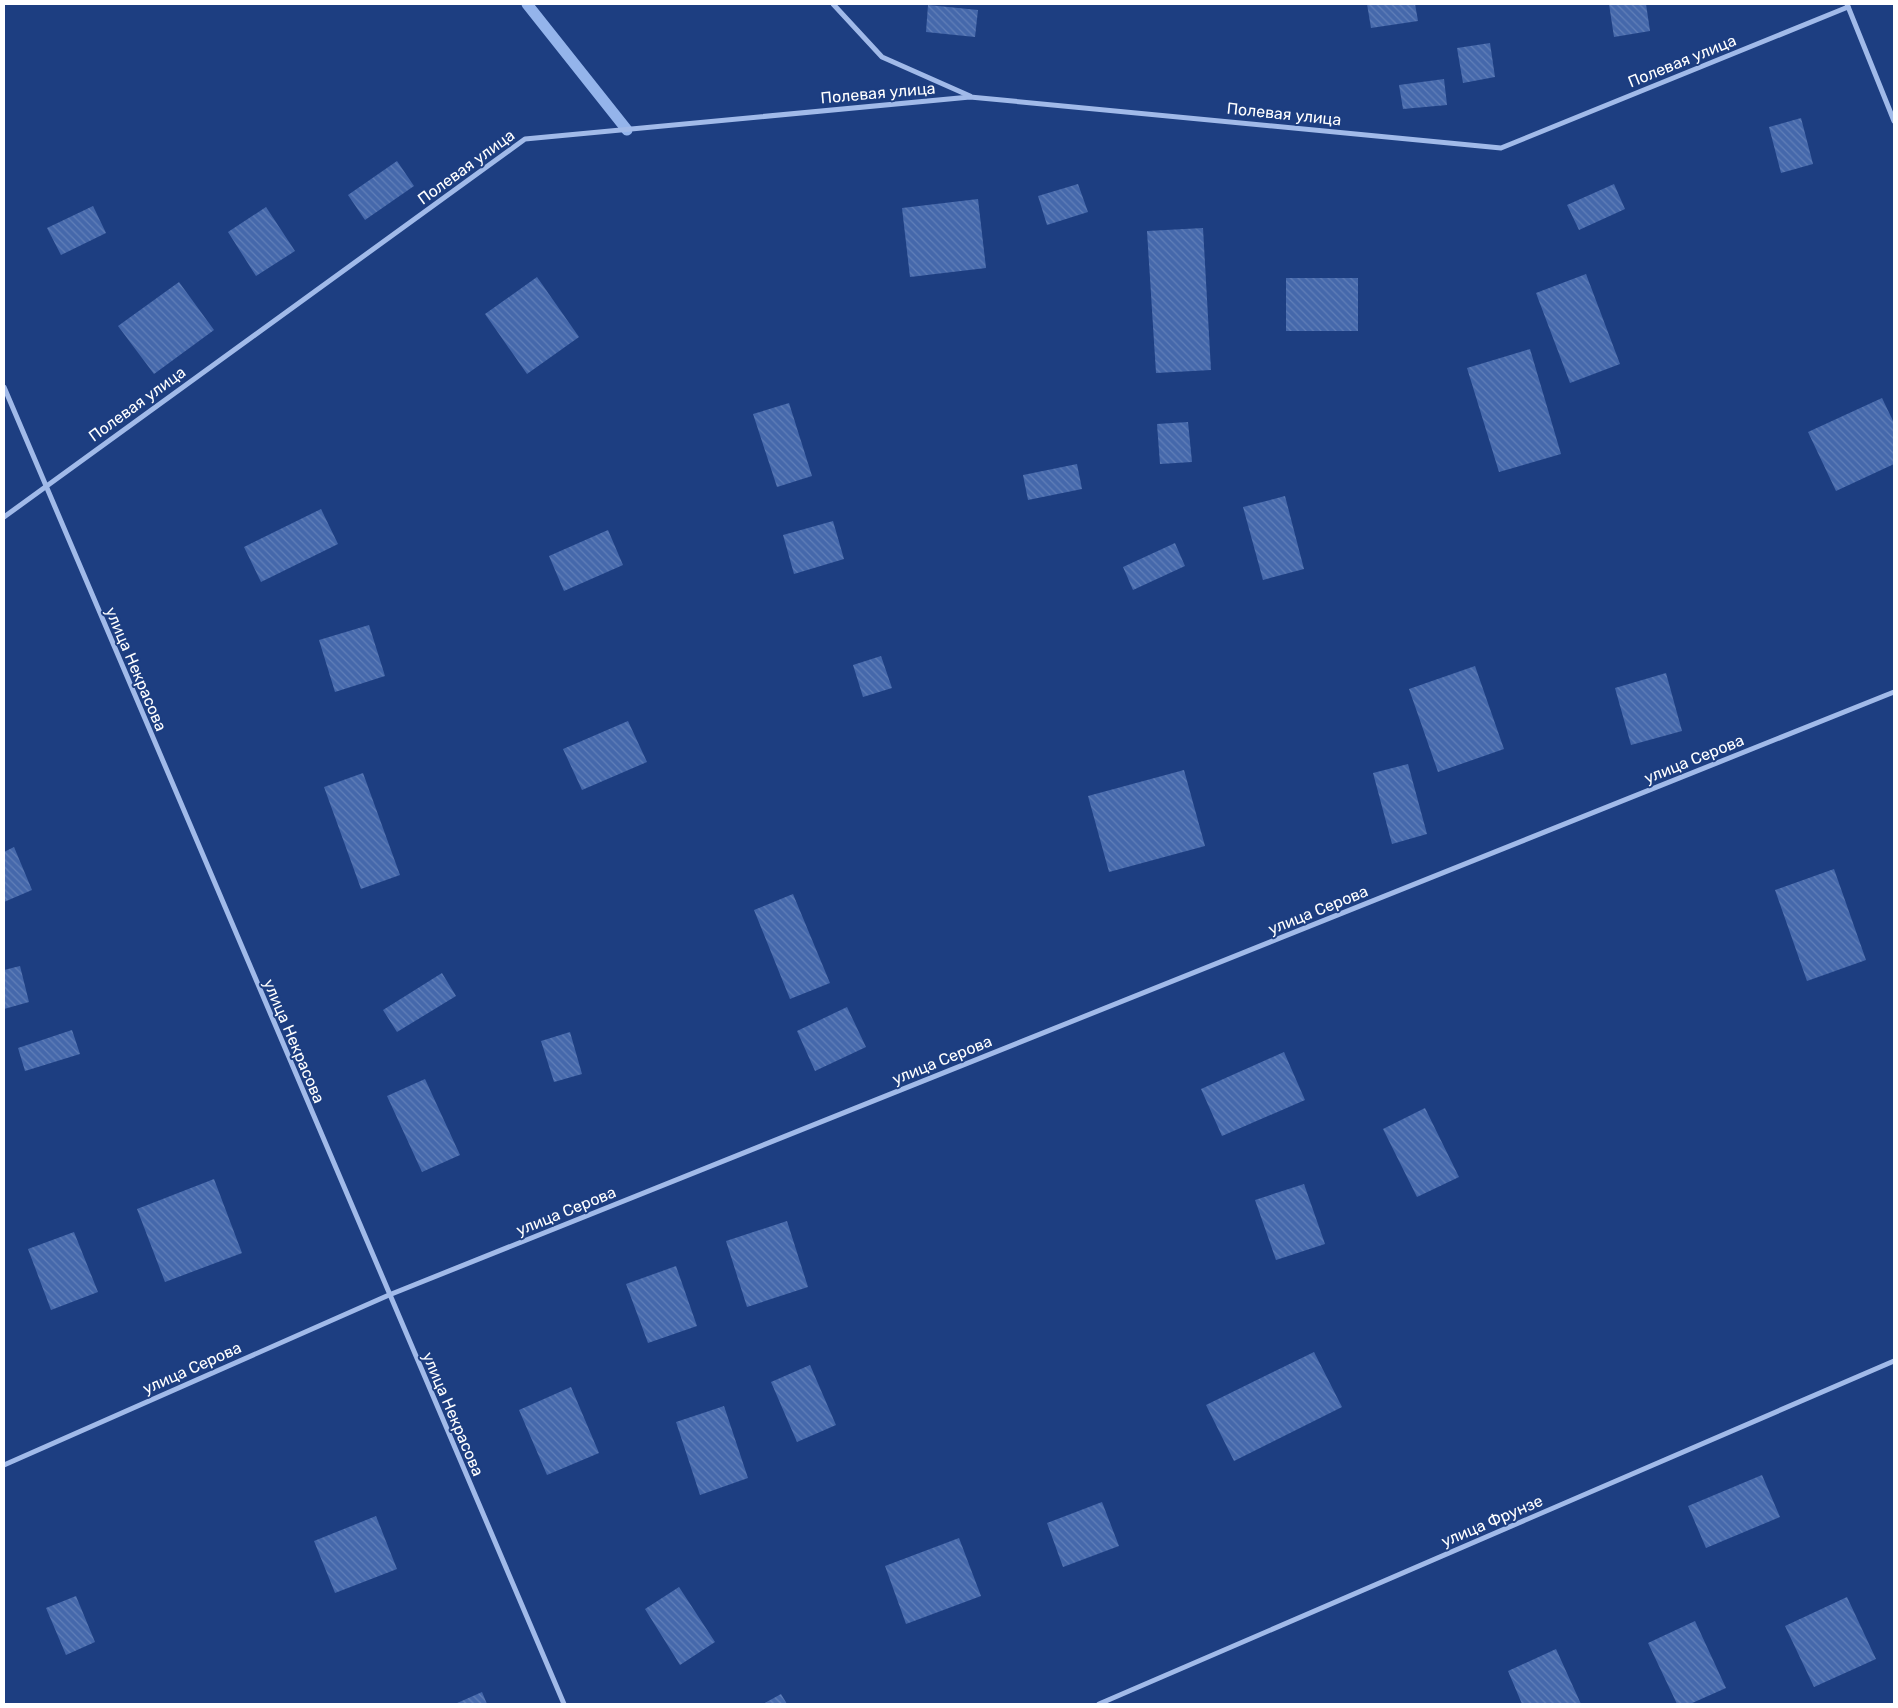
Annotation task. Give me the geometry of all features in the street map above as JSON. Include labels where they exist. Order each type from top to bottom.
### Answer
[{"type":"street","points":[[833,4],[882,57],[970,97]]},
{"type":"street","points":[[1847,5],[1894,121]]},
{"type":"street","name":"Полевая улица","points":[[4,517],[44,486],[525,139],[970,97],[1501,148],[1847,5]]},
{"type":"street","name":"улица Некрасова","points":[[4,387],[44,486],[564,1704]]},
{"type":"street","name":"улица Серова","points":[[4,1465],[388,1295],[1894,692]]},
{"type":"street","name":"улица Фрунзе","points":[[1099,1704],[1894,1361]]},
{"type":"building","points":[[1367,4],[1415,4],[1418,21],[1371,28]]},
{"type":"building","points":[[1609,4],[1646,4],[1650,31],[1614,37]]},
{"type":"building","points":[[928,5],[978,10],[975,37],[926,32]]},
{"type":"building","points":[[1490,43],[1495,77],[1463,83],[1457,48]]},
{"type":"building","points":[[1444,79],[1447,105],[1403,109],[1399,85]]},
{"type":"building","points":[[1801,118],[1813,164],[1781,173],[1769,127]]},
{"type":"building","points":[[397,161],[414,186],[365,220],[348,195]]},
{"type":"building","points":[[1078,184],[1088,212],[1047,225],[1038,196]]},
{"type":"building","points":[[1614,184],[1625,209],[1579,230],[1567,205]]},
{"type":"building","points":[[978,199],[986,268],[910,277],[902,208]]},
{"type":"building","points":[[93,206],[106,233],[61,255],[47,228]]},
{"type":"building","points":[[266,207],[295,251],[256,276],[228,232]]},
{"type":"building","points":[[1203,228],[1211,370],[1156,373],[1147,231]]},
{"type":"building","points":[[1586,274],[1620,364],[1570,383],[1536,293]]},
{"type":"building","points":[[537,277],[579,337],[527,374],[485,314]]},
{"type":"building","points":[[1286,278],[1358,278],[1358,331],[1286,331]]},
{"type":"building","points":[[179,282],[214,330],[154,374],[118,326]]},
{"type":"building","points":[[1530,349],[1561,454],[1499,472],[1467,368]]},
{"type":"building","points":[[1882,398],[1894,423],[1894,464],[1836,491],[1808,432]]},
{"type":"building","points":[[789,403],[812,476],[777,487],[753,414]]},
{"type":"building","points":[[1188,422],[1192,462],[1160,464],[1157,424]]},
{"type":"building","points":[[1077,464],[1082,489],[1028,500],[1023,475]]},
{"type":"building","points":[[1285,496],[1304,569],[1263,580],[1243,507]]},
{"type":"building","points":[[321,509],[338,544],[261,582],[244,547]]},
{"type":"building","points":[[833,521],[844,559],[794,574],[783,535]]},
{"type":"building","points":[[608,530],[623,565],[564,591],[549,556]]},
{"type":"building","points":[[1175,543],[1185,566],[1133,590],[1123,567]]},
{"type":"building","points":[[369,625],[385,676],[335,692],[319,640]]},
{"type":"building","points":[[881,656],[892,688],[863,697],[853,665]]},
{"type":"building","points":[[1475,666],[1504,749],[1438,772],[1409,689]]},
{"type":"building","points":[[1666,673],[1682,731],[1631,745],[1615,688]]},
{"type":"building","points":[[628,721],[647,762],[582,790],[563,749]]},
{"type":"building","points":[[1408,764],[1427,834],[1392,844],[1373,773]]},
{"type":"building","points":[[1184,770],[1205,846],[1109,872],[1088,796]]},
{"type":"building","points":[[363,773],[400,875],[361,889],[324,787]]},
{"type":"building","points":[[14,847],[32,890],[4,902],[4,852]]},
{"type":"building","points":[[1834,869],[1866,960],[1807,981],[1775,890]]},
{"type":"building","points":[[793,894],[830,983],[790,999],[754,910]]},
{"type":"building","points":[[20,966],[29,1002],[4,1009],[4,970]]},
{"type":"building","points":[[442,973],[456,996],[397,1032],[383,1010]]},
{"type":"building","points":[[847,1007],[866,1047],[815,1071],[797,1031]]},
{"type":"building","points":[[72,1030],[80,1054],[25,1071],[18,1048]]},
{"type":"building","points":[[570,1032],[582,1074],[554,1082],[541,1041]]},
{"type":"building","points":[[1284,1052],[1305,1100],[1222,1136],[1201,1089]]},
{"type":"building","points":[[425,1079],[460,1155],[422,1172],[387,1096]]},
{"type":"building","points":[[1425,1108],[1459,1177],[1417,1197],[1383,1129]]},
{"type":"building","points":[[214,1179],[242,1253],[165,1282],[137,1209]]},
{"type":"building","points":[[1304,1184],[1325,1244],[1276,1260],[1255,1200]]},
{"type":"building","points":[[787,1221],[808,1287],[747,1307],[726,1241]]},
{"type":"building","points":[[74,1232],[98,1292],[51,1310],[28,1249]]},
{"type":"building","points":[[676,1266],[697,1326],[648,1343],[626,1284]]},
{"type":"building","points":[[1314,1352],[1342,1407],[1234,1461],[1206,1405]]},
{"type":"building","points":[[810,1365],[836,1425],[797,1442],[771,1382]]},
{"type":"building","points":[[571,1387],[599,1453],[547,1475],[519,1410]]},
{"type":"building","points":[[724,1406],[748,1478],[700,1495],[676,1422]]},
{"type":"building","points":[[1762,1475],[1780,1517],[1706,1548],[1688,1506]]},
{"type":"building","points":[[1102,1502],[1119,1546],[1063,1567],[1047,1523]]},
{"type":"building","points":[[376,1516],[397,1569],[335,1593],[314,1541]]},
{"type":"building","points":[[959,1538],[981,1596],[906,1624],[885,1566]]},
{"type":"building","points":[[679,1587],[715,1642],[680,1665],[645,1609]]},
{"type":"building","points":[[76,1596],[95,1642],[66,1655],[46,1608]]},
{"type":"building","points":[[1847,1597],[1876,1659],[1814,1687],[1785,1626]]},
{"type":"building","points":[[1695,1621],[1726,1688],[1690,1704],[1677,1704],[1648,1643]]},
{"type":"building","points":[[1556,1649],[1581,1704],[1522,1704],[1508,1671]]},
{"type":"building","points":[[482,1692],[487,1704],[455,1704]]},
{"type":"building","points":[[781,1694],[787,1704],[763,1704]]},
{"type":"waterway","points":[[527,4],[627,130]]}]
